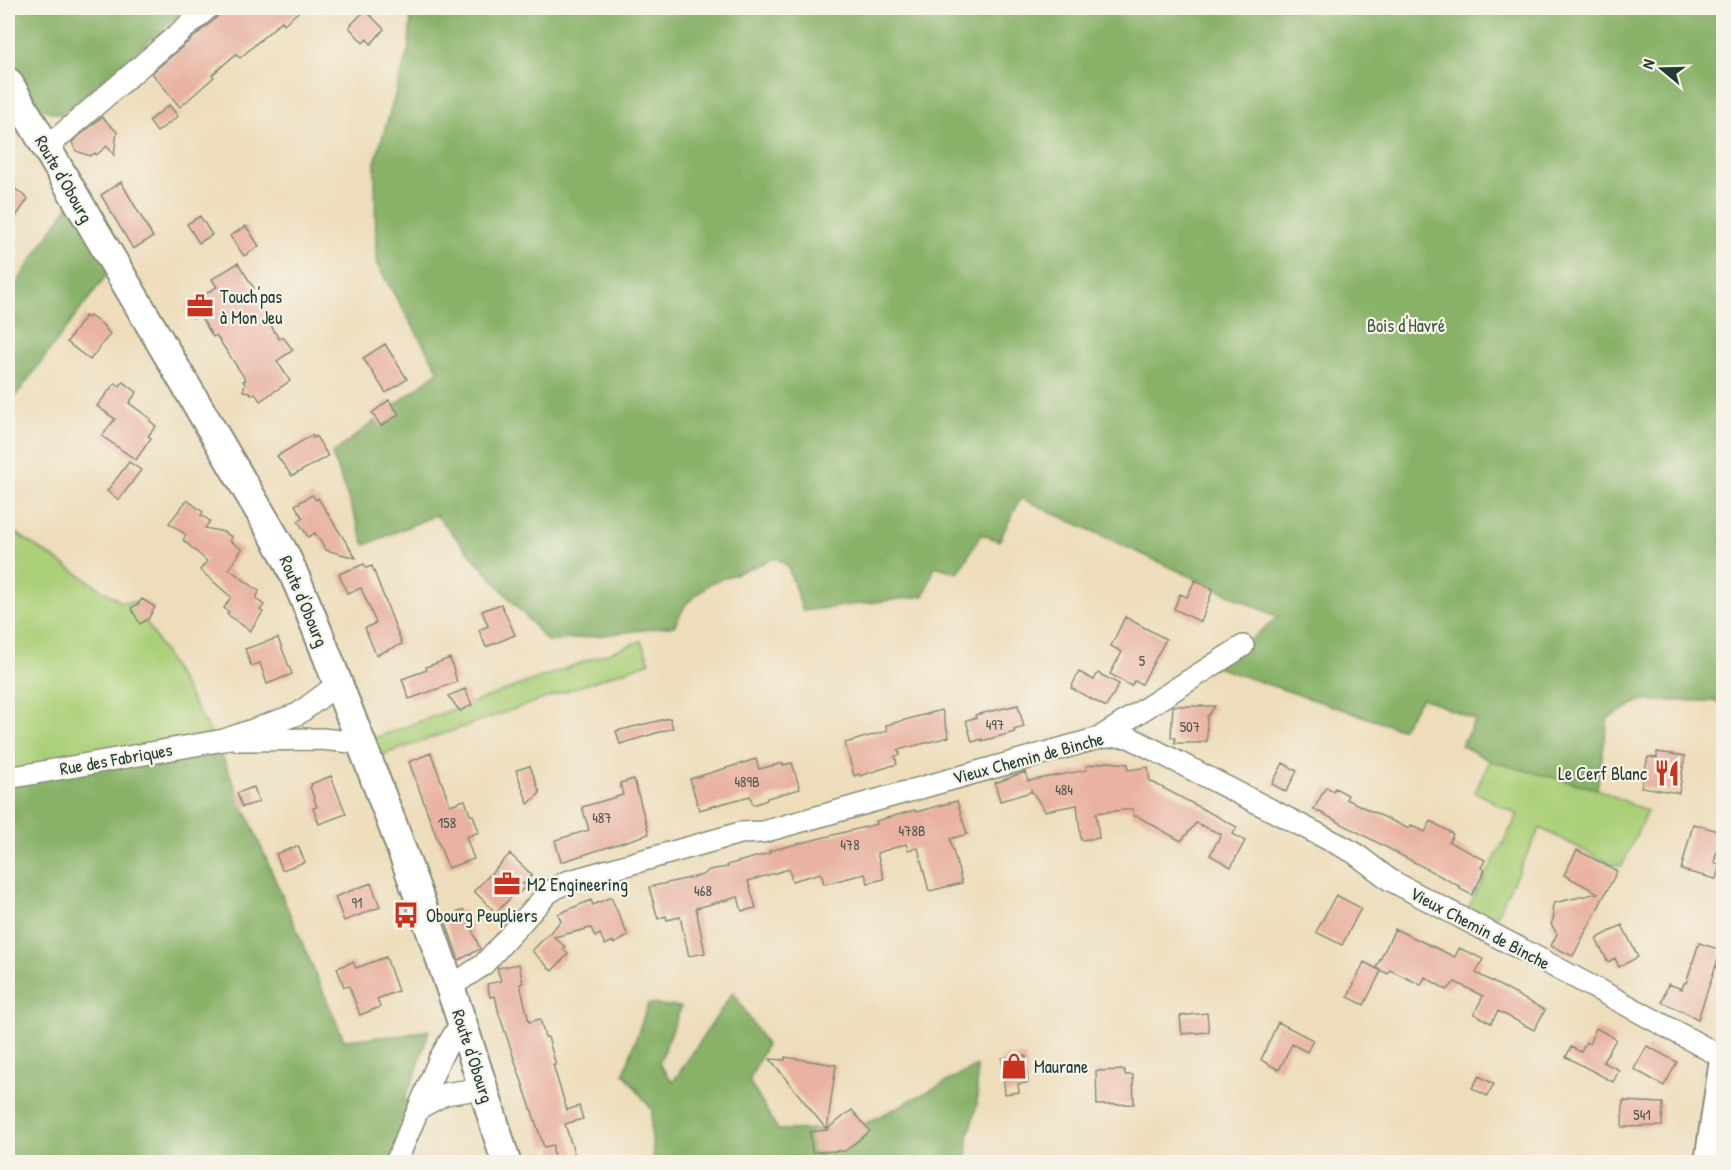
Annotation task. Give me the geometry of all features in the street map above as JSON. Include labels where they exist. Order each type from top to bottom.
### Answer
[{"type":"main road","name":"Route d'Obourg","points":[[8,82],[284,553],[308,603],[450,987],[506,1162]]},
{"type":"main road","points":[[1709,1162],[1724,1059]]},
{"type":"street","points":[[46,148],[208,8]]},
{"type":"street","points":[[1099,738],[1243,646]]},
{"type":"street","name":"Rue des Fabriques","points":[[8,778],[224,740],[298,714],[338,684]]},
{"type":"street","name":"Vieux Chemin de Binche","points":[[450,987],[483,965],[549,893],[566,882],[740,833],[763,832],[1116,735],[1129,737],[1353,852],[1390,880],[1724,1059]]},
{"type":"street","name":"Rue des Fabriques","points":[[224,740],[321,739],[361,743]]},
{"type":"street","points":[[396,1162],[440,1058],[462,1021]]},
{"type":"street","points":[[421,1107],[445,1094],[484,1088]]},
{"type":"green space","points":[[8,8],[188,8],[61,115],[33,106],[8,66]]},
{"type":"green space","name":"Bois d'Havré","points":[[405,8],[1723,8],[1723,703],[1640,701],[1608,718],[1597,789],[1490,761],[1461,745],[1476,720],[1422,698],[1401,729],[1213,666],[1243,646],[1278,617],[1021,498],[999,541],[981,534],[958,573],[935,566],[924,596],[803,611],[787,565],[776,558],[711,583],[686,604],[674,626],[548,642],[436,515],[365,545],[332,454],[439,371],[376,263],[375,162],[409,48],[411,14]]},
{"type":"green space","points":[[74,197],[114,265],[8,406],[8,296]]},
{"type":"green space","points":[[8,528],[121,602],[135,602],[216,742],[8,778]]},
{"type":"green space","points":[[641,641],[650,662],[368,760],[361,743]]},
{"type":"green space","points":[[216,742],[344,1040],[404,1035],[429,1030],[417,1070],[404,1100],[421,1107],[396,1162],[8,1162],[8,778]]},
{"type":"green space","points":[[1490,761],[1597,789],[1647,811],[1622,866],[1613,865],[1540,828],[1488,932],[1463,918],[1518,815],[1475,792]]},
{"type":"green space","points":[[733,992],[766,1045],[749,1081],[778,1130],[855,1129],[977,1066],[977,1104],[968,1137],[967,1162],[654,1162],[652,1110],[624,1073],[648,1004],[681,1007],[659,1064],[673,1082]]},
{"type":"building","points":[[223,8],[303,8],[284,24],[282,21],[240,58],[236,54],[180,107],[152,73],[216,18]]},
{"type":"building","points":[[365,10],[384,29],[371,44],[367,39],[363,43],[349,27]]},
{"type":"building","points":[[169,105],[178,116],[157,132],[149,121]]},
{"type":"building","points":[[102,117],[117,132],[114,155],[107,146],[96,155],[95,153],[90,156],[76,151],[72,142]]},
{"type":"building","points":[[121,182],[153,237],[133,249],[101,195]]},
{"type":"building","points":[[8,183],[28,199],[8,228]]},
{"type":"building","points":[[200,216],[212,235],[199,243],[187,224]]},
{"type":"building","points":[[246,226],[259,246],[244,256],[230,236]]},
{"type":"building","points":[[238,263],[254,288],[250,291],[279,339],[283,337],[293,350],[277,361],[290,381],[260,401],[255,393],[252,395],[250,392],[243,391],[245,384],[243,381],[246,380],[216,335],[213,337],[199,314],[193,318],[185,306],[217,287],[212,279]]},
{"type":"building","points":[[85,316],[89,318],[90,316],[103,325],[110,334],[90,360],[67,342]]},
{"type":"building","points":[[385,344],[407,379],[386,393],[363,358]]},
{"type":"building","points":[[123,382],[137,392],[129,403],[151,419],[150,421],[156,426],[148,436],[151,438],[136,460],[102,436],[115,419],[97,406],[115,383],[120,386]]},
{"type":"building","points":[[389,400],[399,414],[381,426],[372,413]]},
{"type":"building","points":[[312,435],[313,438],[316,436],[328,456],[292,476],[277,456]]},
{"type":"building","points":[[129,462],[141,470],[119,500],[107,491]]},
{"type":"building","points":[[312,495],[316,500],[318,498],[356,558],[326,550],[315,533],[308,537],[298,521],[303,518],[295,505]]},
{"type":"building","points":[[187,500],[203,512],[201,515],[210,521],[205,528],[224,532],[232,537],[230,541],[242,549],[229,569],[259,591],[256,599],[264,605],[260,610],[263,612],[250,631],[227,614],[229,612],[224,608],[231,597],[200,570],[207,561],[183,540],[186,535],[169,523]]},
{"type":"building","points":[[364,564],[366,568],[372,566],[402,644],[376,655],[365,628],[376,623],[361,588],[347,593],[339,574]]},
{"type":"building","points":[[1195,580],[1213,589],[1201,622],[1174,609],[1180,594],[1187,597]]},
{"type":"building","points":[[142,599],[155,607],[148,619],[140,624],[131,608]]},
{"type":"building","points":[[501,604],[515,635],[486,647],[479,630],[488,626],[482,611]]},
{"type":"building","points":[[1125,617],[1166,639],[1142,684],[1134,681],[1131,686],[1110,674],[1122,652],[1111,646]]},
{"type":"building","points":[[278,638],[292,674],[267,684],[260,663],[251,666],[245,649]]},
{"type":"building","points":[[450,658],[457,682],[409,699],[402,679]]},
{"type":"building","points":[[1079,672],[1094,680],[1098,673],[1119,684],[1106,707],[1071,688]]},
{"type":"building","points":[[465,689],[472,705],[460,711],[448,696]]},
{"type":"building","points":[[1018,705],[1024,727],[1014,730],[1015,732],[972,742],[966,720],[976,718],[975,715]]},
{"type":"building","points":[[1173,706],[1215,706],[1207,717],[1207,741],[1175,743],[1175,738],[1171,737]]},
{"type":"building","points":[[942,710],[949,737],[898,750],[900,755],[895,756],[897,764],[854,776],[845,743],[887,731],[886,725]]},
{"type":"building","points":[[670,718],[673,728],[620,744],[616,731]]},
{"type":"building","points":[[1657,752],[1685,756],[1679,793],[1641,787],[1648,757],[1657,758]]},
{"type":"building","points":[[431,753],[450,805],[465,800],[479,832],[466,837],[474,859],[448,868],[409,762]]},
{"type":"building","points":[[756,759],[759,769],[792,763],[800,789],[767,798],[753,805],[750,796],[699,810],[690,779]]},
{"type":"building","points":[[1107,762],[1128,764],[1128,770],[1148,767],[1150,781],[1237,827],[1233,834],[1245,841],[1231,867],[1210,855],[1221,834],[1196,823],[1181,841],[1137,816],[1133,816],[1133,809],[1096,813],[1099,838],[1081,840],[1077,805],[1045,811],[1031,790],[1031,792],[1000,801],[995,783],[1025,772],[1028,781],[1087,770],[1086,766]]},
{"type":"building","points":[[1283,763],[1297,771],[1286,792],[1272,784]]},
{"type":"building","points":[[530,766],[540,793],[528,804],[516,770]]},
{"type":"building","points":[[331,776],[346,814],[319,824],[313,808],[317,807],[310,787],[311,784]]},
{"type":"building","points":[[634,779],[649,834],[561,862],[555,840],[589,830],[582,807],[623,795],[620,783]]},
{"type":"building","points":[[254,787],[259,802],[242,807],[237,793]]},
{"type":"building","points":[[1326,787],[1333,791],[1335,788],[1348,795],[1346,799],[1409,829],[1411,825],[1425,832],[1431,821],[1453,834],[1449,842],[1485,860],[1481,868],[1485,870],[1472,895],[1314,809]]},
{"type":"building","points":[[957,801],[967,834],[950,839],[962,883],[929,891],[918,848],[908,850],[906,844],[877,853],[884,879],[868,883],[865,874],[824,884],[821,873],[792,881],[789,869],[748,881],[756,908],[742,911],[738,897],[696,908],[705,953],[689,956],[680,917],[667,920],[666,916],[658,919],[649,887],[703,875],[709,870],[728,867],[727,865],[770,853],[769,851],[877,824],[876,821],[915,810],[916,812]]},
{"type":"building","points":[[1693,824],[1722,832],[1714,863],[1720,864],[1716,879],[1681,870]]},
{"type":"building","points":[[298,846],[305,862],[282,870],[276,854]]},
{"type":"building","points":[[1577,850],[1617,871],[1573,956],[1551,946],[1557,934],[1551,924],[1554,917],[1552,909],[1554,903],[1598,893],[1564,875]]},
{"type":"building","points":[[510,854],[532,875],[523,884],[526,886],[516,896],[514,894],[496,913],[474,891]]},
{"type":"building","points":[[371,883],[380,907],[344,921],[335,897]]},
{"type":"building","points":[[1336,895],[1361,908],[1342,945],[1316,932]]},
{"type":"building","points":[[611,897],[628,936],[614,944],[613,941],[605,945],[600,934],[595,937],[591,928],[554,937],[565,947],[563,949],[568,954],[552,971],[532,951],[561,921],[558,914],[591,900],[593,905]]},
{"type":"building","points":[[464,910],[480,949],[459,960],[444,917]]},
{"type":"building","points":[[1622,925],[1638,957],[1619,967],[1615,958],[1608,962],[1596,939]]},
{"type":"building","points":[[1395,929],[1455,957],[1459,948],[1483,959],[1476,973],[1545,1010],[1534,1030],[1498,1011],[1491,1023],[1474,1014],[1483,996],[1455,982],[1447,990],[1425,977],[1421,985],[1390,970],[1388,974],[1376,968]]},
{"type":"building","points":[[1699,943],[1721,950],[1698,1019],[1662,1002],[1668,984],[1682,989],[1686,983]]},
{"type":"building","points":[[386,957],[398,991],[377,999],[380,1007],[360,1015],[349,986],[344,987],[337,968],[353,962],[356,968]]},
{"type":"building","points":[[1364,962],[1381,971],[1364,1005],[1348,997]]},
{"type":"building","points":[[519,964],[523,983],[520,984],[529,1022],[540,1019],[545,1037],[548,1037],[556,1065],[553,1065],[567,1110],[579,1106],[583,1119],[565,1124],[577,1162],[554,1162],[553,1145],[544,1147],[495,996],[490,997],[487,984],[501,981],[497,968]]},
{"type":"building","points":[[1207,1013],[1209,1032],[1182,1034],[1180,1016]]},
{"type":"building","points":[[1278,1022],[1313,1040],[1307,1052],[1292,1044],[1279,1070],[1261,1060]]},
{"type":"building","points":[[1596,1028],[1616,1039],[1603,1062],[1619,1070],[1613,1082],[1566,1057],[1571,1047],[1581,1052],[1586,1042],[1589,1044]]},
{"type":"building","points":[[1647,1046],[1677,1062],[1664,1086],[1634,1069]]},
{"type":"building","points":[[1026,1056],[1028,1083],[1018,1084],[1019,1092],[1005,1094],[1002,1058]]},
{"type":"building","points":[[785,1057],[836,1065],[827,1129],[852,1110],[870,1131],[845,1151],[812,1152],[810,1132],[827,1130],[770,1059],[785,1060]]},
{"type":"building","points":[[1125,1070],[1125,1075],[1133,1075],[1134,1104],[1097,1105],[1096,1071]]},
{"type":"building","points":[[1479,1076],[1494,1084],[1487,1096],[1472,1088]]},
{"type":"building","points":[[1623,1101],[1663,1103],[1662,1126],[1622,1127]]},
{"type":"place","name":"Touch'pas à Mon Jeu","points":[[200,306]]},
{"type":"place","name":"Le Cerf Blanc","points":[[1667,773]]},
{"type":"place","name":"M2 Engineering","points":[[507,884]]},
{"type":"place","name":"Obourg Peupliers","points":[[406,915]]},
{"type":"place","name":"Maurane","points":[[1014,1066]]}]
